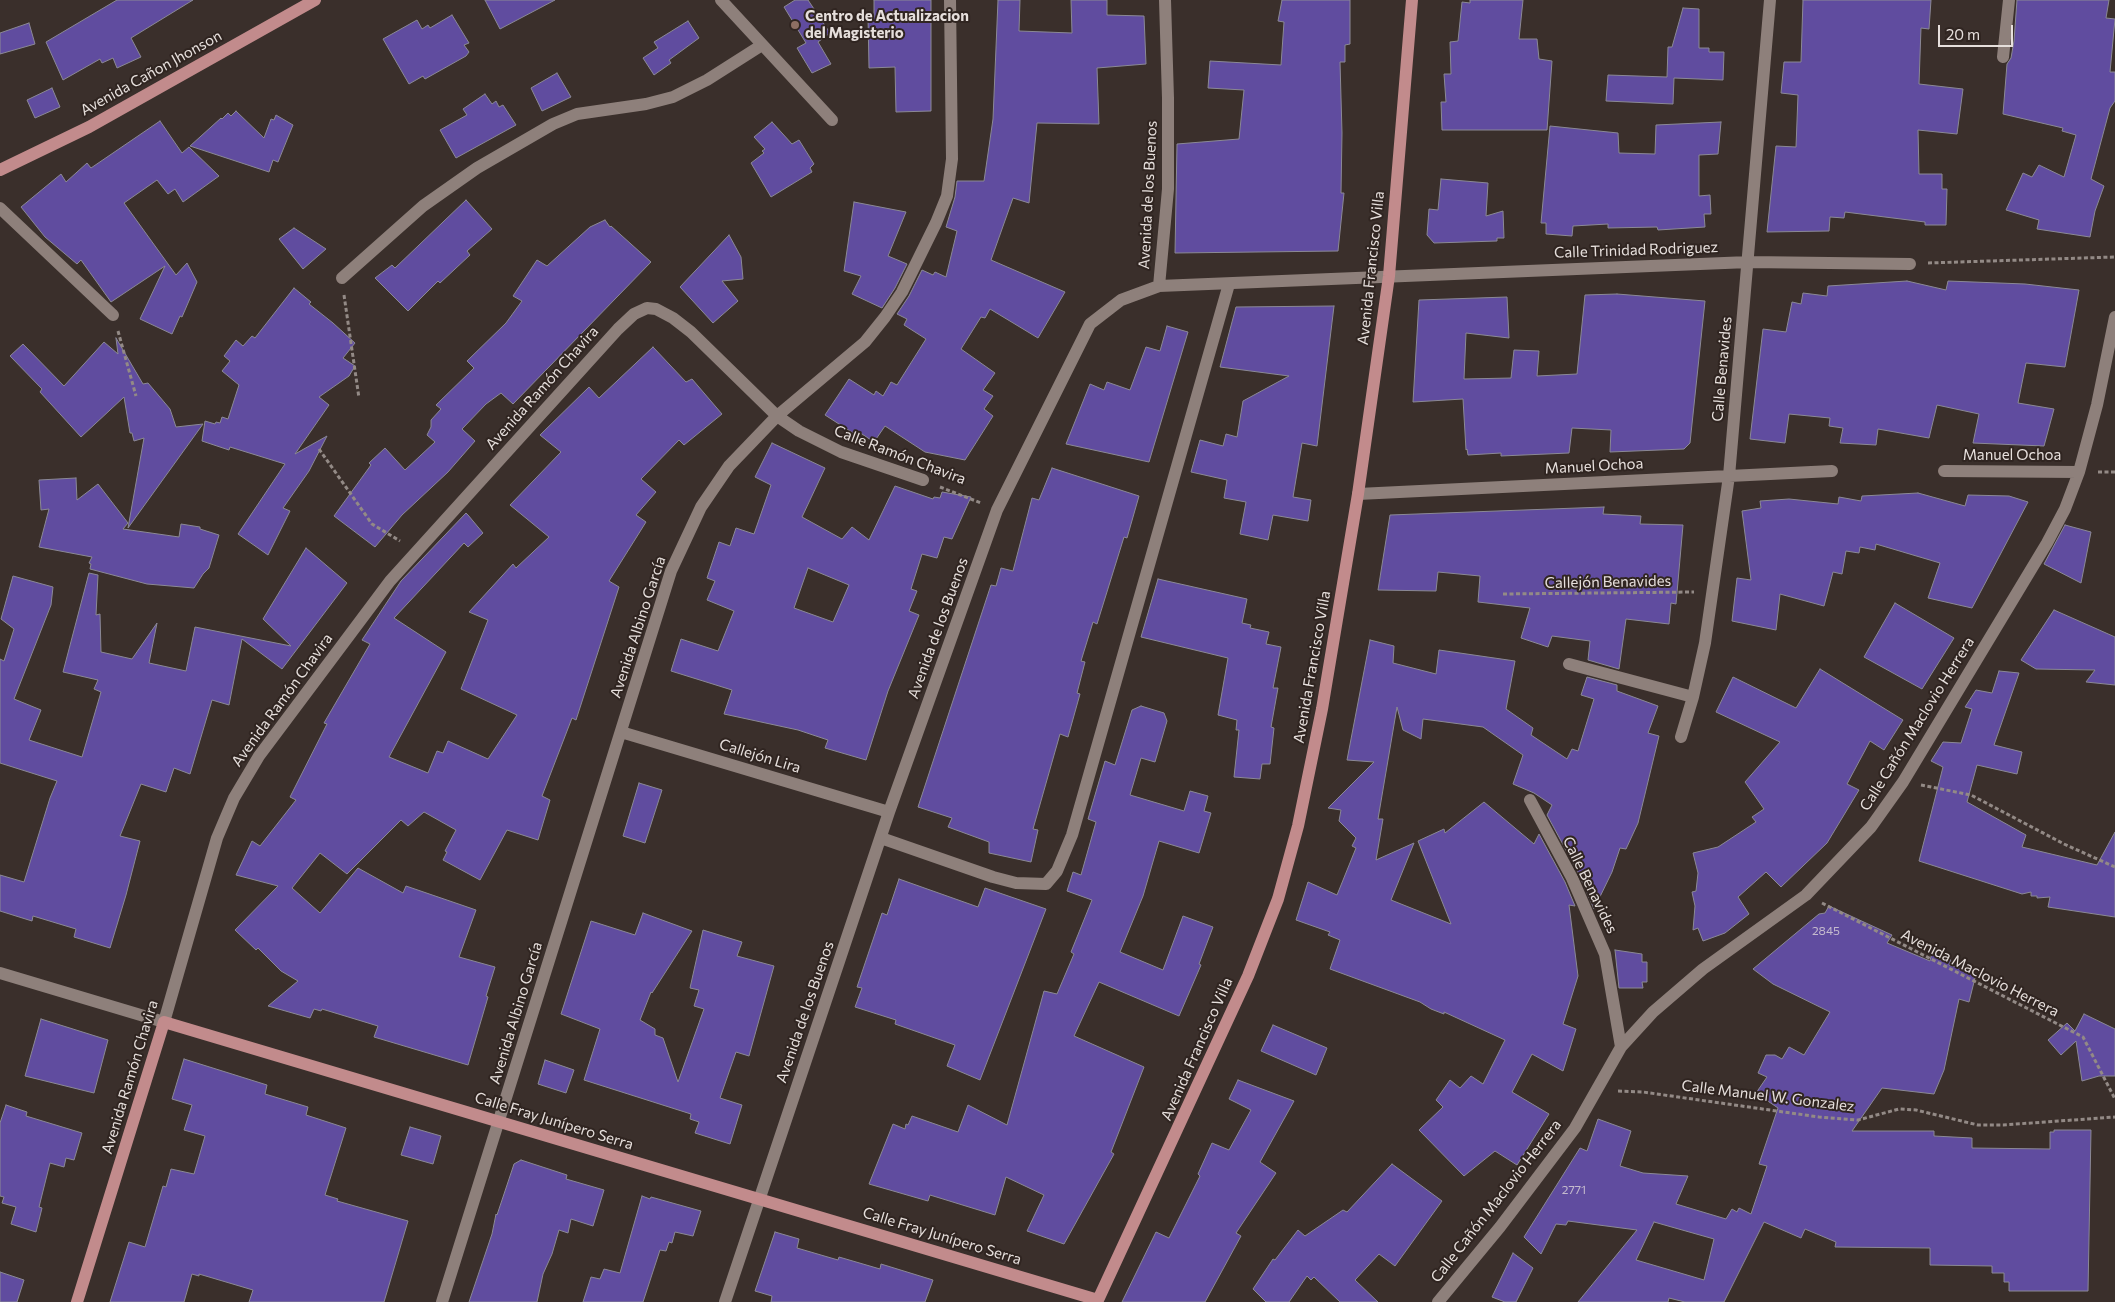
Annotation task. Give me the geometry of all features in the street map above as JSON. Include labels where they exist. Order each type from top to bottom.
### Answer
[{"type":"main road","name":"Avenida Cañon Jhonson","points":[[0,170],[88,127],[315,0]]},
{"type":"main road","name":"Avenida Francisco Villa","points":[[1097,1301],[1248,976],[1278,898],[1298,826],[1320,719],[1358,494],[1389,276],[1412,0]]},
{"type":"main road","name":"Calle Fray Junípero Serra","points":[[164,1022],[1097,1301]]},
{"type":"main road","name":"Avenida Ramón Chavira","points":[[77,1302],[164,1022]]},
{"type":"street","points":[[721,0],[832,120]]},
{"type":"street","name":"Avenida Albino García","points":[[442,1302],[671,571],[701,507],[729,466],[777,416],[865,342],[902,292],[947,196],[952,159],[950,0]]},
{"type":"street","name":"Avenida de los Buenos","points":[[725,1302],[881,838],[997,510],[1090,324],[1120,300],[1159,286],[1168,189],[1165,0]]},
{"type":"street","name":"Calle Benavides","points":[[1680,737],[1693,697],[1705,643],[1714,592],[1729,476],[1749,262],[1770,0]]},
{"type":"street","points":[[2003,57],[2009,0]]},
{"type":"street","points":[[342,278],[423,206],[477,168],[553,124],[577,114],[646,104],[673,97],[707,80],[762,45]]},
{"type":"street","points":[[0,208],[113,314]]},
{"type":"street","name":"Calle Trinidad Rodriguez","points":[[1159,286],[1749,262],[1910,264]]},
{"type":"street","points":[[881,838],[993,877],[1016,883],[1046,884],[1057,872],[1072,835],[1229,284]]},
{"type":"street","name":"Avenida Ramón Chavira","points":[[164,1022],[217,838],[234,798],[259,756],[390,580],[618,330],[640,311],[647,308],[656,309]]},
{"type":"street","name":"Calle Ramón Chavira","points":[[656,309],[691,332],[777,416],[799,431],[841,452],[923,480]]},
{"type":"street","name":"Calle Cañón Maclovio Herrera","points":[[1438,1302],[1500,1227],[1574,1128],[1621,1046],[1653,1012],[1703,969],[1806,895],[1870,828],[1903,782],[2047,543],[2065,509],[2079,472],[2097,405],[2115,317]]},
{"type":"street","name":"Manuel Ochoa","points":[[1358,494],[1832,471]]},
{"type":"street","name":"Manuel Ochoa","points":[[1944,471],[2079,472]]},
{"type":"street","points":[[1569,664],[1693,697]]},
{"type":"street","name":"Callejón Lira","points":[[621,732],[890,812]]},
{"type":"street","name":"Calle Benavides","points":[[1530,800],[1572,878],[1592,920],[1605,954],[1621,1046]]},
{"type":"street","name":"Calle Fray Junípero Serra","points":[[0,974],[164,1022]]},
{"type":"path","points":[[1910,264],[2115,257]]},
{"type":"path","points":[[342,278],[359,398]]},
{"type":"path","points":[[113,314],[136,396]]},
{"type":"path","points":[[319,449],[372,524],[416,551]]},
{"type":"path","name":"Calle Ramón Chavira","points":[[923,480],[997,510]]},
{"type":"path","name":"Callejón Benavides","points":[[1502,594],[1714,592]]},
{"type":"path","points":[[1903,782],[1971,795],[2064,844],[2115,867]]},
{"type":"path","name":"Avenida Maclovio Herrera","points":[[1806,895],[2083,1037],[2115,1100]]},
{"type":"path","name":"Calle Manuel W. Gonzalez","points":[[1594,1092],[1643,1092],[1819,1117],[1858,1120],[1899,1110],[1916,1110],[1978,1124],[1995,1125],[2115,1117]]},
{"type":"building","points":[[117,0],[193,0],[131,38],[141,57],[117,68],[113,58],[102,63],[100,59],[63,80],[46,42]]},
{"type":"building","points":[[485,0],[555,0],[500,29]]},
{"type":"building","points":[[795,0],[808,0],[830,33],[818,42],[831,64],[812,73],[797,48],[806,43],[784,7]]},
{"type":"building","points":[[874,0],[931,0],[931,111],[896,112],[895,67],[869,68],[868,17],[874,17]]},
{"type":"building","points":[[998,0],[1020,0],[1019,31],[1072,33],[1071,0],[1107,0],[1107,15],[1144,16],[1146,64],[1097,68],[1099,124],[1037,123],[1029,203],[1013,198],[991,260],[1065,292],[1038,338],[990,309],[985,318],[981,317],[961,349],[995,373],[983,390],[993,396],[984,409],[993,416],[965,460],[925,452],[885,426],[874,442],[856,430],[853,433],[825,415],[849,379],[874,395],[876,391],[883,396],[891,382],[897,385],[926,339],[904,325],[907,319],[897,314],[909,296],[922,270],[933,275],[935,272],[946,277],[957,231],[946,227],[955,197],[957,181],[984,181],[993,119]]},
{"type":"building","points":[[1282,0],[1350,0],[1350,44],[1345,45],[1345,62],[1340,62],[1341,193],[1344,193],[1338,251],[1175,253],[1177,144],[1239,139],[1244,90],[1208,88],[1210,61],[1281,65],[1284,22],[1278,21]]},
{"type":"building","points":[[1470,0],[1523,0],[1519,39],[1537,39],[1539,59],[1552,61],[1547,130],[1442,130],[1441,102],[1446,102],[1444,74],[1451,74],[1450,42],[1458,41],[1462,2],[1470,3]]},
{"type":"building","points":[[1803,0],[1931,0],[1929,29],[1921,28],[1919,84],[1963,89],[1957,134],[1918,130],[1919,174],[1942,174],[1942,189],[1947,189],[1946,225],[1925,225],[1925,222],[1845,212],[1844,218],[1830,217],[1829,231],[1767,232],[1776,146],[1796,147],[1798,95],[1781,93],[1784,62],[1801,62]]},
{"type":"building","points":[[2017,0],[2109,0],[2106,18],[2115,19],[2110,72],[2115,72],[2115,101],[2110,108],[2091,179],[2104,186],[2095,211],[2090,237],[2037,229],[2039,220],[2006,210],[2023,173],[2032,177],[2039,165],[2064,177],[2076,135],[2062,131],[2063,128],[2003,114],[2007,64],[2011,58],[2014,41]]},
{"type":"building","points":[[1683,8],[1699,9],[1699,48],[1709,48],[1709,52],[1724,52],[1723,80],[1674,78],[1673,104],[1606,101],[1608,75],[1667,77],[1668,47],[1672,47]]},
{"type":"building","points":[[452,15],[469,43],[464,45],[469,52],[466,56],[425,79],[423,76],[409,84],[383,39],[417,20],[422,29],[428,25],[430,28]]},
{"type":"building","points":[[688,21],[699,38],[669,60],[671,63],[654,75],[643,58],[658,48],[654,42]]},
{"type":"building","points":[[29,23],[35,44],[0,54],[0,33]]},
{"type":"building","points":[[557,73],[571,97],[542,111],[531,88]]},
{"type":"building","points":[[52,88],[60,107],[35,118],[27,100]]},
{"type":"building","points":[[485,94],[492,104],[496,101],[499,107],[503,105],[516,125],[456,158],[440,130],[467,115],[463,109]]},
{"type":"building","points":[[236,111],[264,138],[271,119],[274,120],[276,115],[293,125],[278,162],[273,160],[269,172],[190,146],[221,118],[228,113],[231,116]]},
{"type":"building","points":[[160,121],[182,153],[189,147],[219,176],[183,202],[175,189],[168,194],[157,180],[124,203],[176,275],[187,263],[197,282],[182,317],[180,316],[172,334],[140,319],[165,266],[111,302],[81,260],[77,264],[45,237],[21,207],[61,174],[66,182],[87,163],[91,168]]},
{"type":"building","points":[[772,122],[792,144],[799,140],[814,164],[810,168],[812,172],[771,197],[751,163],[764,153],[762,151],[765,149],[754,137]]},
{"type":"building","points":[[1721,122],[1718,154],[1699,155],[1699,196],[1710,195],[1711,214],[1704,214],[1705,227],[1658,230],[1657,227],[1608,228],[1608,224],[1573,226],[1572,236],[1546,234],[1546,223],[1541,223],[1550,126],[1618,133],[1619,153],[1655,154],[1656,125]]},
{"type":"building","points":[[1441,179],[1488,183],[1486,216],[1503,211],[1504,238],[1497,238],[1497,241],[1434,243],[1427,235],[1429,209],[1438,210]]},
{"type":"building","points":[[466,200],[492,229],[467,251],[470,255],[440,283],[438,281],[408,311],[375,278],[392,265],[395,268]]},
{"type":"building","points":[[854,202],[906,212],[888,256],[907,264],[882,308],[852,294],[861,276],[844,271]]},
{"type":"building","points":[[605,220],[610,227],[651,262],[513,404],[501,393],[486,404],[462,429],[475,441],[448,472],[402,515],[375,547],[334,516],[371,465],[369,463],[385,448],[405,470],[435,442],[427,435],[431,427],[431,420],[441,409],[436,405],[474,368],[467,361],[506,323],[522,301],[513,296],[537,260],[547,266],[590,227]]},
{"type":"building","points":[[294,228],[326,249],[303,269],[279,239]]},
{"type":"building","points":[[729,235],[741,257],[743,279],[722,281],[738,301],[713,323],[680,287]]},
{"type":"building","points":[[1907,281],[1946,290],[1948,281],[2025,284],[2079,290],[2065,367],[2026,363],[2018,403],[2054,409],[2044,446],[1973,443],[1979,414],[1937,405],[1929,438],[1878,429],[1876,445],[1840,443],[1843,428],[1829,426],[1830,418],[1789,414],[1785,443],[1750,439],[1763,329],[1786,332],[1792,302],[1801,304],[1803,293],[1827,296],[1828,286]]},
{"type":"building","points":[[294,288],[311,302],[309,304],[355,343],[343,358],[355,366],[349,376],[319,397],[329,405],[295,454],[327,436],[309,471],[283,508],[290,511],[268,555],[238,534],[285,464],[230,447],[229,450],[202,441],[205,421],[215,424],[216,422],[220,423],[222,417],[228,419],[239,385],[222,371],[230,361],[224,356],[236,340],[243,346],[252,336],[255,338]]},
{"type":"building","points":[[1617,294],[1705,301],[1690,443],[1684,449],[1610,452],[1611,430],[1572,428],[1569,453],[1501,456],[1501,453],[1468,455],[1466,450],[1463,399],[1413,402],[1419,300],[1507,297],[1509,338],[1466,333],[1464,379],[1511,378],[1514,350],[1539,351],[1537,376],[1577,374],[1585,295]]},
{"type":"building","points":[[1334,306],[1317,446],[1302,443],[1293,497],[1311,500],[1308,521],[1273,515],[1268,540],[1240,534],[1246,502],[1224,498],[1227,480],[1191,472],[1200,440],[1223,446],[1226,434],[1237,437],[1243,401],[1289,376],[1220,367],[1236,307]]},
{"type":"building","points":[[1167,326],[1188,332],[1149,462],[1066,444],[1090,384],[1104,390],[1107,382],[1130,390],[1146,347],[1160,351]]},
{"type":"building","points":[[116,338],[143,384],[148,383],[170,409],[176,427],[203,424],[128,528],[144,438],[134,441],[132,433],[130,433],[124,397],[81,437],[40,392],[42,389],[10,356],[23,344],[64,386],[104,342],[118,354]]},
{"type":"building","points":[[653,347],[686,382],[692,379],[722,414],[684,445],[679,440],[641,479],[656,492],[636,515],[646,522],[609,581],[619,587],[576,720],[572,718],[542,796],[550,800],[538,840],[507,830],[480,880],[443,860],[447,852],[445,851],[456,830],[424,812],[408,826],[401,820],[347,874],[320,853],[292,888],[320,913],[358,868],[403,893],[406,886],[476,910],[459,957],[495,967],[468,1065],[374,1037],[378,1026],[322,1009],[321,1011],[314,1009],[310,1018],[268,1006],[298,981],[281,971],[258,948],[256,950],[235,930],[278,886],[236,875],[252,841],[260,846],[296,800],[290,797],[327,724],[324,723],[370,644],[362,640],[401,581],[466,513],[483,533],[468,547],[464,543],[394,618],[446,652],[389,757],[428,773],[437,751],[443,753],[448,741],[488,759],[517,715],[461,689],[488,620],[469,612],[513,564],[516,568],[549,537],[510,505],[561,452],[540,435],[589,387],[599,398]]},
{"type":"building","points":[[772,443],[825,468],[802,517],[842,539],[852,527],[869,540],[895,486],[933,499],[934,497],[940,498],[942,492],[971,497],[952,539],[944,537],[937,558],[922,554],[911,589],[917,591],[909,611],[919,615],[888,691],[866,760],[825,748],[828,740],[798,730],[724,714],[732,690],[671,671],[681,639],[718,651],[734,611],[707,600],[715,581],[707,578],[719,542],[730,546],[736,528],[754,534],[771,485],[755,477]],"holes":[[[808,568],[849,585],[833,622],[794,608]]]},
{"type":"building","points":[[1052,468],[1139,496],[1127,538],[1124,537],[1097,624],[1093,622],[1081,661],[1085,662],[1077,693],[1080,694],[1068,737],[1060,734],[1033,829],[1038,830],[1031,862],[989,853],[989,842],[948,827],[952,818],[918,807],[991,585],[996,586],[1001,568],[1013,571],[1032,498],[1039,500]]},
{"type":"building","points":[[76,478],[77,500],[98,484],[128,523],[123,529],[179,537],[181,524],[200,527],[200,529],[219,535],[209,568],[194,588],[147,584],[90,569],[91,564],[89,563],[92,557],[39,547],[49,509],[41,510],[39,480]]},
{"type":"building","points":[[1918,493],[1965,506],[1968,495],[2009,496],[2028,502],[1972,608],[1928,598],[1940,563],[1876,544],[1875,550],[1860,547],[1859,553],[1846,551],[1842,574],[1833,572],[1824,606],[1780,594],[1776,630],[1732,621],[1737,578],[1751,580],[1742,511],[1761,508],[1760,501],[1789,499],[1838,504],[1839,497],[1861,501],[1862,496]]},
{"type":"building","points":[[1604,507],[1603,514],[1641,516],[1640,524],[1683,525],[1676,604],[1671,603],[1669,624],[1626,619],[1619,669],[1588,660],[1590,641],[1552,636],[1548,647],[1521,638],[1530,608],[1478,602],[1480,576],[1438,572],[1436,591],[1378,590],[1390,515]]},
{"type":"building","points":[[2065,525],[2091,532],[2081,583],[2044,564]]},
{"type":"building","points":[[306,548],[347,583],[282,669],[242,639],[229,705],[212,700],[190,774],[174,768],[166,792],[141,784],[120,836],[140,841],[110,948],[74,937],[76,929],[33,916],[32,921],[0,911],[0,875],[24,882],[57,781],[0,763],[0,659],[4,661],[14,629],[1,619],[13,576],[53,587],[51,605],[14,699],[41,710],[29,740],[82,757],[101,692],[94,689],[98,680],[63,672],[89,573],[98,575],[96,615],[100,614],[101,652],[132,659],[157,623],[149,663],[186,671],[195,627],[291,646],[263,619]]},
{"type":"building","points":[[1158,579],[1247,599],[1242,623],[1251,625],[1250,628],[1269,632],[1266,644],[1281,647],[1273,688],[1278,688],[1271,727],[1274,728],[1270,764],[1262,764],[1260,779],[1234,777],[1239,730],[1236,730],[1237,720],[1218,715],[1228,658],[1141,637]]},
{"type":"building","points":[[1895,603],[1954,638],[1922,689],[1864,657]]},
{"type":"building","points":[[2054,610],[2115,637],[2115,685],[2086,682],[2095,670],[2036,669],[2021,660]]},
{"type":"building","points":[[1370,640],[1394,646],[1393,663],[1436,674],[1439,650],[1515,661],[1506,709],[1533,728],[1531,735],[1567,759],[1572,749],[1578,751],[1594,699],[1581,695],[1587,677],[1617,685],[1617,691],[1658,706],[1648,733],[1659,736],[1638,823],[1626,849],[1620,848],[1612,872],[1594,909],[1579,874],[1547,815],[1552,805],[1534,793],[1513,784],[1523,755],[1483,727],[1423,719],[1421,739],[1403,730],[1397,707],[1378,819],[1383,819],[1376,860],[1414,843],[1391,900],[1451,924],[1418,841],[1444,829],[1445,833],[1484,802],[1534,844],[1539,834],[1565,882],[1575,906],[1569,905],[1578,976],[1563,1024],[1576,1029],[1563,1071],[1532,1054],[1512,1092],[1549,1114],[1517,1165],[1495,1151],[1464,1176],[1419,1130],[1443,1107],[1436,1100],[1450,1080],[1460,1088],[1471,1076],[1483,1084],[1505,1040],[1444,1012],[1444,1014],[1431,1009],[1420,1002],[1330,969],[1340,940],[1328,935],[1330,932],[1296,920],[1308,882],[1337,895],[1356,848],[1352,846],[1356,838],[1339,821],[1341,810],[1328,808],[1374,762],[1347,760]]},
{"type":"building","points":[[1820,669],[1903,720],[1884,750],[1870,741],[1847,784],[1859,790],[1827,843],[1781,887],[1766,872],[1738,897],[1749,914],[1725,933],[1703,941],[1698,928],[1693,930],[1695,906],[1692,892],[1696,891],[1698,873],[1693,853],[1718,847],[1756,822],[1752,817],[1764,809],[1745,782],[1780,742],[1716,712],[1733,677],[1796,708]]},
{"type":"building","points":[[1999,671],[2019,673],[1994,745],[2022,752],[2017,774],[1977,765],[1967,802],[2026,835],[2022,847],[2097,865],[2115,832],[2115,917],[2048,907],[2050,897],[2037,898],[2037,896],[2031,896],[2031,892],[2022,894],[1919,861],[1943,767],[1931,761],[1943,742],[1961,743],[1972,709],[1965,707],[1976,690],[1992,693]]},
{"type":"building","points":[[1141,706],[1164,713],[1167,721],[1155,762],[1141,758],[1130,795],[1184,811],[1190,791],[1208,796],[1204,811],[1211,813],[1199,853],[1159,841],[1143,896],[1120,952],[1163,970],[1183,916],[1213,927],[1199,964],[1201,965],[1179,1016],[1099,982],[1074,1036],[1144,1067],[1111,1152],[1114,1154],[1064,1244],[1027,1231],[1044,1195],[1006,1177],[995,1215],[930,1195],[928,1201],[869,1184],[893,1124],[905,1129],[912,1116],[958,1132],[968,1105],[1007,1125],[1044,991],[1057,994],[1074,954],[1071,952],[1092,900],[1067,891],[1073,872],[1081,875],[1096,822],[1088,819],[1105,761],[1115,765],[1132,710]]},
{"type":"building","points":[[639,783],[662,790],[645,843],[623,836]]},
{"type":"building","points":[[899,879],[978,907],[985,888],[1046,909],[980,1080],[947,1066],[955,1045],[895,1024],[896,1020],[855,1007],[862,988],[857,987],[882,913],[887,915]]},
{"type":"building","points":[[1829,906],[1892,935],[1887,943],[1930,961],[1932,952],[1951,960],[1949,965],[1974,972],[1973,977],[1975,978],[1969,1002],[1959,999],[1944,1070],[1934,1094],[1882,1088],[1852,1131],[1934,1131],[1934,1136],[1972,1138],[1972,1148],[2050,1149],[2050,1132],[2054,1132],[2054,1130],[2091,1130],[2088,1291],[2009,1291],[2009,1282],[2004,1282],[2004,1273],[1992,1273],[1992,1266],[1930,1265],[1930,1248],[1835,1247],[1836,1242],[1805,1229],[1801,1238],[1764,1222],[1724,1302],[1685,1302],[1669,1298],[1668,1302],[1578,1302],[1637,1230],[1568,1221],[1566,1225],[1556,1224],[1541,1254],[1524,1237],[1580,1148],[1587,1151],[1598,1119],[1631,1131],[1620,1166],[1643,1173],[1688,1176],[1676,1204],[1726,1219],[1732,1209],[1737,1212],[1739,1208],[1751,1214],[1767,1166],[1759,1164],[1778,1108],[1756,1093],[1767,1077],[1758,1073],[1766,1055],[1775,1055],[1782,1059],[1789,1047],[1804,1055],[1830,1012],[1773,984],[1753,969],[1819,914],[1825,913]],"holes":[[[1654,1222],[1714,1239],[1704,1280],[1636,1260]]]},
{"type":"building","points":[[643,913],[692,931],[651,992],[640,1020],[655,1029],[655,1035],[663,1038],[678,1082],[704,1009],[694,1006],[699,990],[690,988],[703,930],[742,942],[737,956],[774,966],[749,1056],[736,1052],[720,1098],[742,1105],[730,1144],[695,1133],[699,1122],[690,1119],[691,1114],[584,1080],[600,1029],[561,1014],[591,921],[635,935]]},
{"type":"building","points":[[1615,950],[1642,954],[1642,962],[1647,962],[1647,982],[1642,982],[1643,988],[1619,988]]},
{"type":"building","points":[[2084,1014],[2115,1029],[2115,1076],[2099,1076],[2082,1081],[2076,1041],[2061,1055],[2048,1040],[2067,1023],[2075,1031]]},
{"type":"building","points":[[41,1019],[108,1040],[94,1093],[25,1076]]},
{"type":"building","points":[[1273,1025],[1327,1048],[1316,1075],[1261,1051]]},
{"type":"building","points":[[184,1059],[267,1085],[265,1094],[308,1107],[306,1115],[346,1128],[325,1195],[338,1199],[337,1201],[408,1221],[384,1302],[249,1302],[253,1290],[199,1274],[199,1276],[192,1274],[184,1302],[110,1302],[129,1242],[145,1247],[163,1186],[166,1187],[171,1169],[194,1174],[205,1136],[184,1130],[192,1105],[172,1099]]},
{"type":"building","points":[[545,1060],[574,1070],[566,1093],[538,1084]]},
{"type":"building","points":[[1238,1080],[1294,1101],[1260,1162],[1276,1173],[1236,1233],[1241,1236],[1205,1302],[1122,1302],[1156,1232],[1169,1238],[1200,1176],[1198,1174],[1212,1143],[1229,1150],[1251,1110],[1229,1099]]},
{"type":"building","points":[[6,1105],[27,1112],[26,1116],[82,1133],[74,1160],[66,1158],[64,1167],[50,1163],[39,1207],[42,1208],[36,1232],[11,1224],[16,1207],[2,1203],[4,1197],[0,1196],[0,1123]]},
{"type":"building","points":[[410,1127],[441,1136],[433,1164],[401,1155]]},
{"type":"building","points":[[521,1160],[567,1175],[566,1179],[604,1190],[593,1226],[571,1219],[568,1233],[559,1230],[552,1254],[543,1274],[537,1302],[469,1302],[492,1234],[496,1214],[514,1164]]},
{"type":"building","points":[[1392,1164],[1442,1201],[1395,1266],[1379,1254],[1355,1280],[1378,1302],[1340,1302],[1314,1277],[1311,1280],[1307,1276],[1289,1302],[1266,1302],[1253,1289],[1273,1259],[1275,1260],[1298,1230],[1305,1236],[1343,1210],[1347,1212]]},
{"type":"building","points":[[642,1196],[701,1211],[693,1236],[675,1232],[672,1243],[669,1242],[666,1251],[660,1250],[643,1302],[583,1302],[591,1277],[600,1279],[604,1269],[620,1273]]},
{"type":"building","points":[[775,1232],[799,1239],[797,1248],[838,1260],[839,1257],[880,1269],[881,1264],[933,1280],[925,1302],[771,1302],[772,1296],[755,1291]]},
{"type":"building","points":[[1513,1253],[1533,1268],[1516,1302],[1505,1302],[1492,1297]]},
{"type":"building","points":[[0,1272],[24,1280],[17,1302],[0,1302]]},
{"type":"place","name":"Centro de Actualizacion del Magisterio","points":[[795,25]]}]
